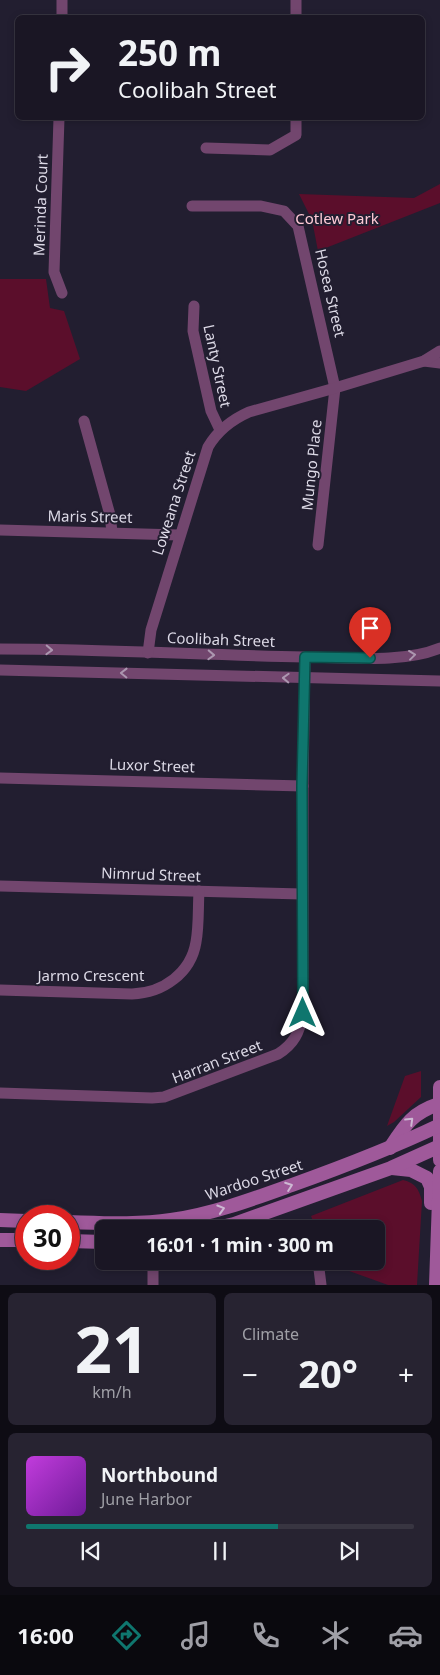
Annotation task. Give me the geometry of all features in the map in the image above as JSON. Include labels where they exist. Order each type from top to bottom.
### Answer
[{"type":"main road","points":[[440,1087],[440,1160]]},
{"type":"main road","points":[[390,1148],[408,1121],[426,1108],[440,1104]]},
{"type":"main road","name":"Wardoo Street","points":[[80,1222],[124,1223],[185,1218],[243,1202],[390,1148],[440,1125]]},
{"type":"main road","points":[[245,1220],[391,1168],[440,1146]]},
{"type":"main road","points":[[391,1168],[411,1170],[427,1178],[431,1187],[432,1213],[438,1229]]},
{"type":"main road","points":[[436,1285],[440,1171]]},
{"type":"main road","points":[[0,1220],[15,1221]]},
{"type":"main road","points":[[0,1240],[15,1240]]},
{"type":"main road","points":[[80,1241],[95,1242]]},
{"type":"street","points":[[62,0],[62,15]]},
{"type":"street","points":[[296,0],[296,15]]},
{"type":"street","name":"Merinda Court","points":[[58,120],[54,272],[62,293]]},
{"type":"street","points":[[206,148],[270,150],[296,135],[296,120]]},
{"type":"street","name":"Hosea Street","points":[[192,206],[261,206],[284,211],[298,226],[336,388]]},
{"type":"street","name":"Lanty Street","points":[[194,306],[193,331],[211,411],[220,430]]},
{"type":"street","name":"Loweana Street","points":[[148,653],[151,630],[179,535],[208,447],[220,430],[233,420],[249,412],[424,361],[440,351]]},
{"type":"street","name":"Loweana Street","points":[[424,361],[440,363]]},
{"type":"street","name":"Mungo Place","points":[[318,545],[336,388]]},
{"type":"street","points":[[84,422],[110,516],[112,532]]},
{"type":"street","name":"Maris Street","points":[[0,530],[179,535]]},
{"type":"street","name":"Coolibah Street","points":[[0,649],[384,658],[422,654],[440,648]]},
{"type":"street","name":"Harran Street","points":[[0,1093],[156,1099],[170,1096],[278,1054],[286,1049],[299,1031],[303,1013],[302,786],[305,657]]},
{"type":"street","points":[[0,670],[440,681]]},
{"type":"street","name":"Luxor Street","points":[[0,778],[302,786]]},
{"type":"street","name":"Nimrud Street","points":[[0,886],[302,894]]},
{"type":"street","name":"Jarmo Crescent","points":[[0,990],[132,994],[157,989],[173,981],[184,969],[193,954],[197,933],[199,892]]},
{"type":"street","points":[[153,1270],[153,1285]]},
{"type":"street","points":[[319,1270],[321,1285]]},
{"type":"green space","name":"Cotlew Park","points":[[440,184],[440,203],[318,251],[312,220],[299,194],[414,198]]},
{"type":"green space","points":[[0,279],[46,279],[50,308],[64,311],[80,359],[26,391],[0,387]]},
{"type":"green space","points":[[421,1071],[421,1097],[387,1126],[405,1076]]},
{"type":"green space","points":[[403,1180],[411,1183],[420,1194],[422,1201],[417,1285],[388,1285],[346,1270],[385,1270],[385,1220],[313,1220],[311,1216]]},
{"type":"route","points":[[303,1013],[302,786],[305,657],[370,658]]}]
